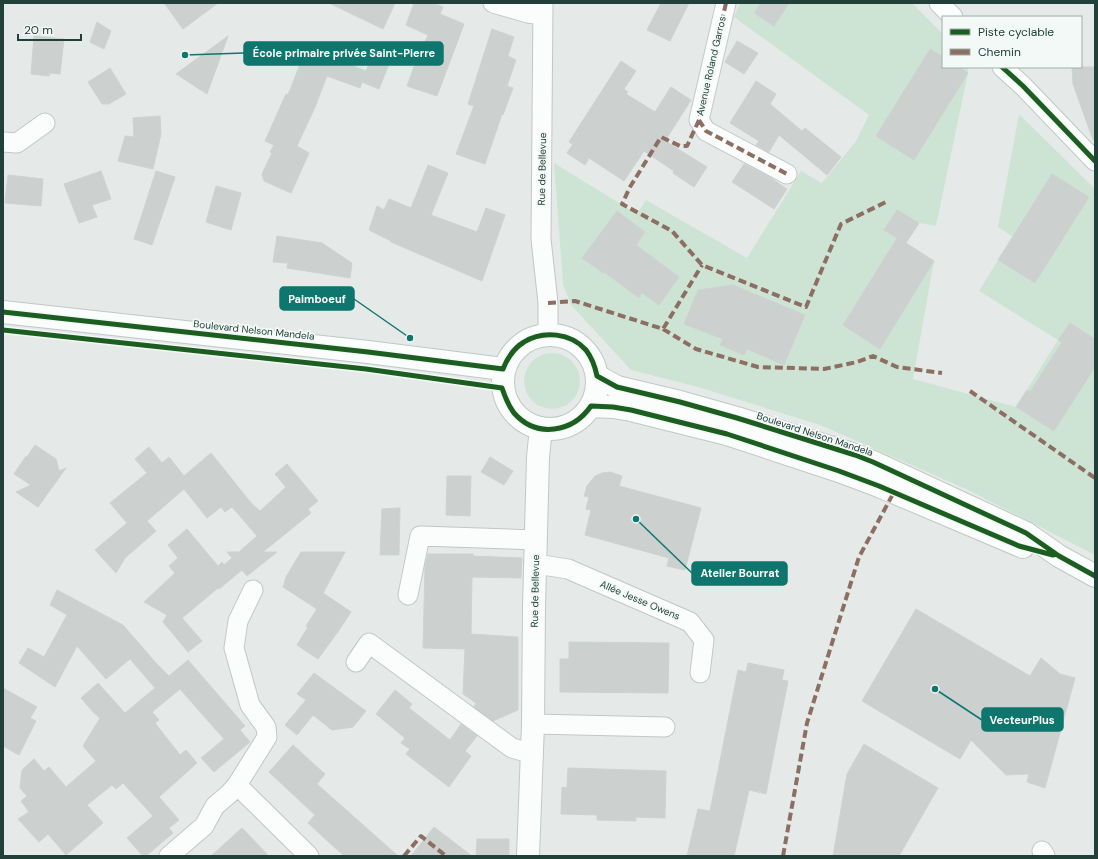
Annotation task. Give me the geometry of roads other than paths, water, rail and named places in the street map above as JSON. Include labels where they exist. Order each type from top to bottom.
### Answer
[{"type":"street","points":[[493,3],[528,13],[543,9]]},
{"type":"street","name":"Avenue Roland Garros","points":[[726,3],[699,120],[706,131],[787,174]]},
{"type":"street","points":[[939,3],[952,16]]},
{"type":"street","name":"Rue de Bellevue","points":[[543,9],[541,231],[548,303],[548,334]]},
{"type":"street","points":[[1003,68],[1023,86],[1095,161]]},
{"type":"street","points":[[3,142],[17,143],[45,123]]},
{"type":"street","name":"Boulevard Nelson Mandela","points":[[3,312],[368,352],[503,369]]},
{"type":"street","points":[[548,334],[562,336],[575,341],[586,350],[594,362],[597,376],[597,391],[591,406],[580,418],[566,427],[549,429],[531,425],[522,420],[507,402],[502,388],[503,369],[510,356],[523,343],[548,334]]},
{"type":"street","name":"Boulevard Nelson Mandela","points":[[597,376],[617,387],[680,402],[737,418],[873,462],[1026,533],[1059,556],[1095,576]]},
{"type":"street","name":"Boulevard Nelson Mandela","points":[[591,406],[631,410],[727,434],[839,471],[884,488],[1019,546],[1059,556]]},
{"type":"street","name":"Rue de Bellevue","points":[[528,856],[533,754],[534,607],[538,456],[541,428]]},
{"type":"street","points":[[408,595],[420,536],[536,540]]},
{"type":"street","name":"Allée Jesse Owens","points":[[536,564],[568,569],[690,622],[704,640],[700,674]]},
{"type":"street","points":[[169,856],[204,826],[215,806],[237,786],[267,737],[266,727],[250,705],[234,648],[238,621],[253,590]]},
{"type":"street","points":[[356,662],[369,643],[512,748],[533,754]]},
{"type":"street","points":[[533,724],[664,727]]},
{"type":"street","points":[[237,786],[309,856]]},
{"type":"place","name":"École primaire privée Saint-Pierre","points":[[185,55]]},
{"type":"place","name":"Paimboeuf","points":[[410,338]]},
{"type":"place","name":"Atelier Bourrat","points":[[636,519]]},
{"type":"place","name":"VecteurPlus","points":[[935,689]]}]
